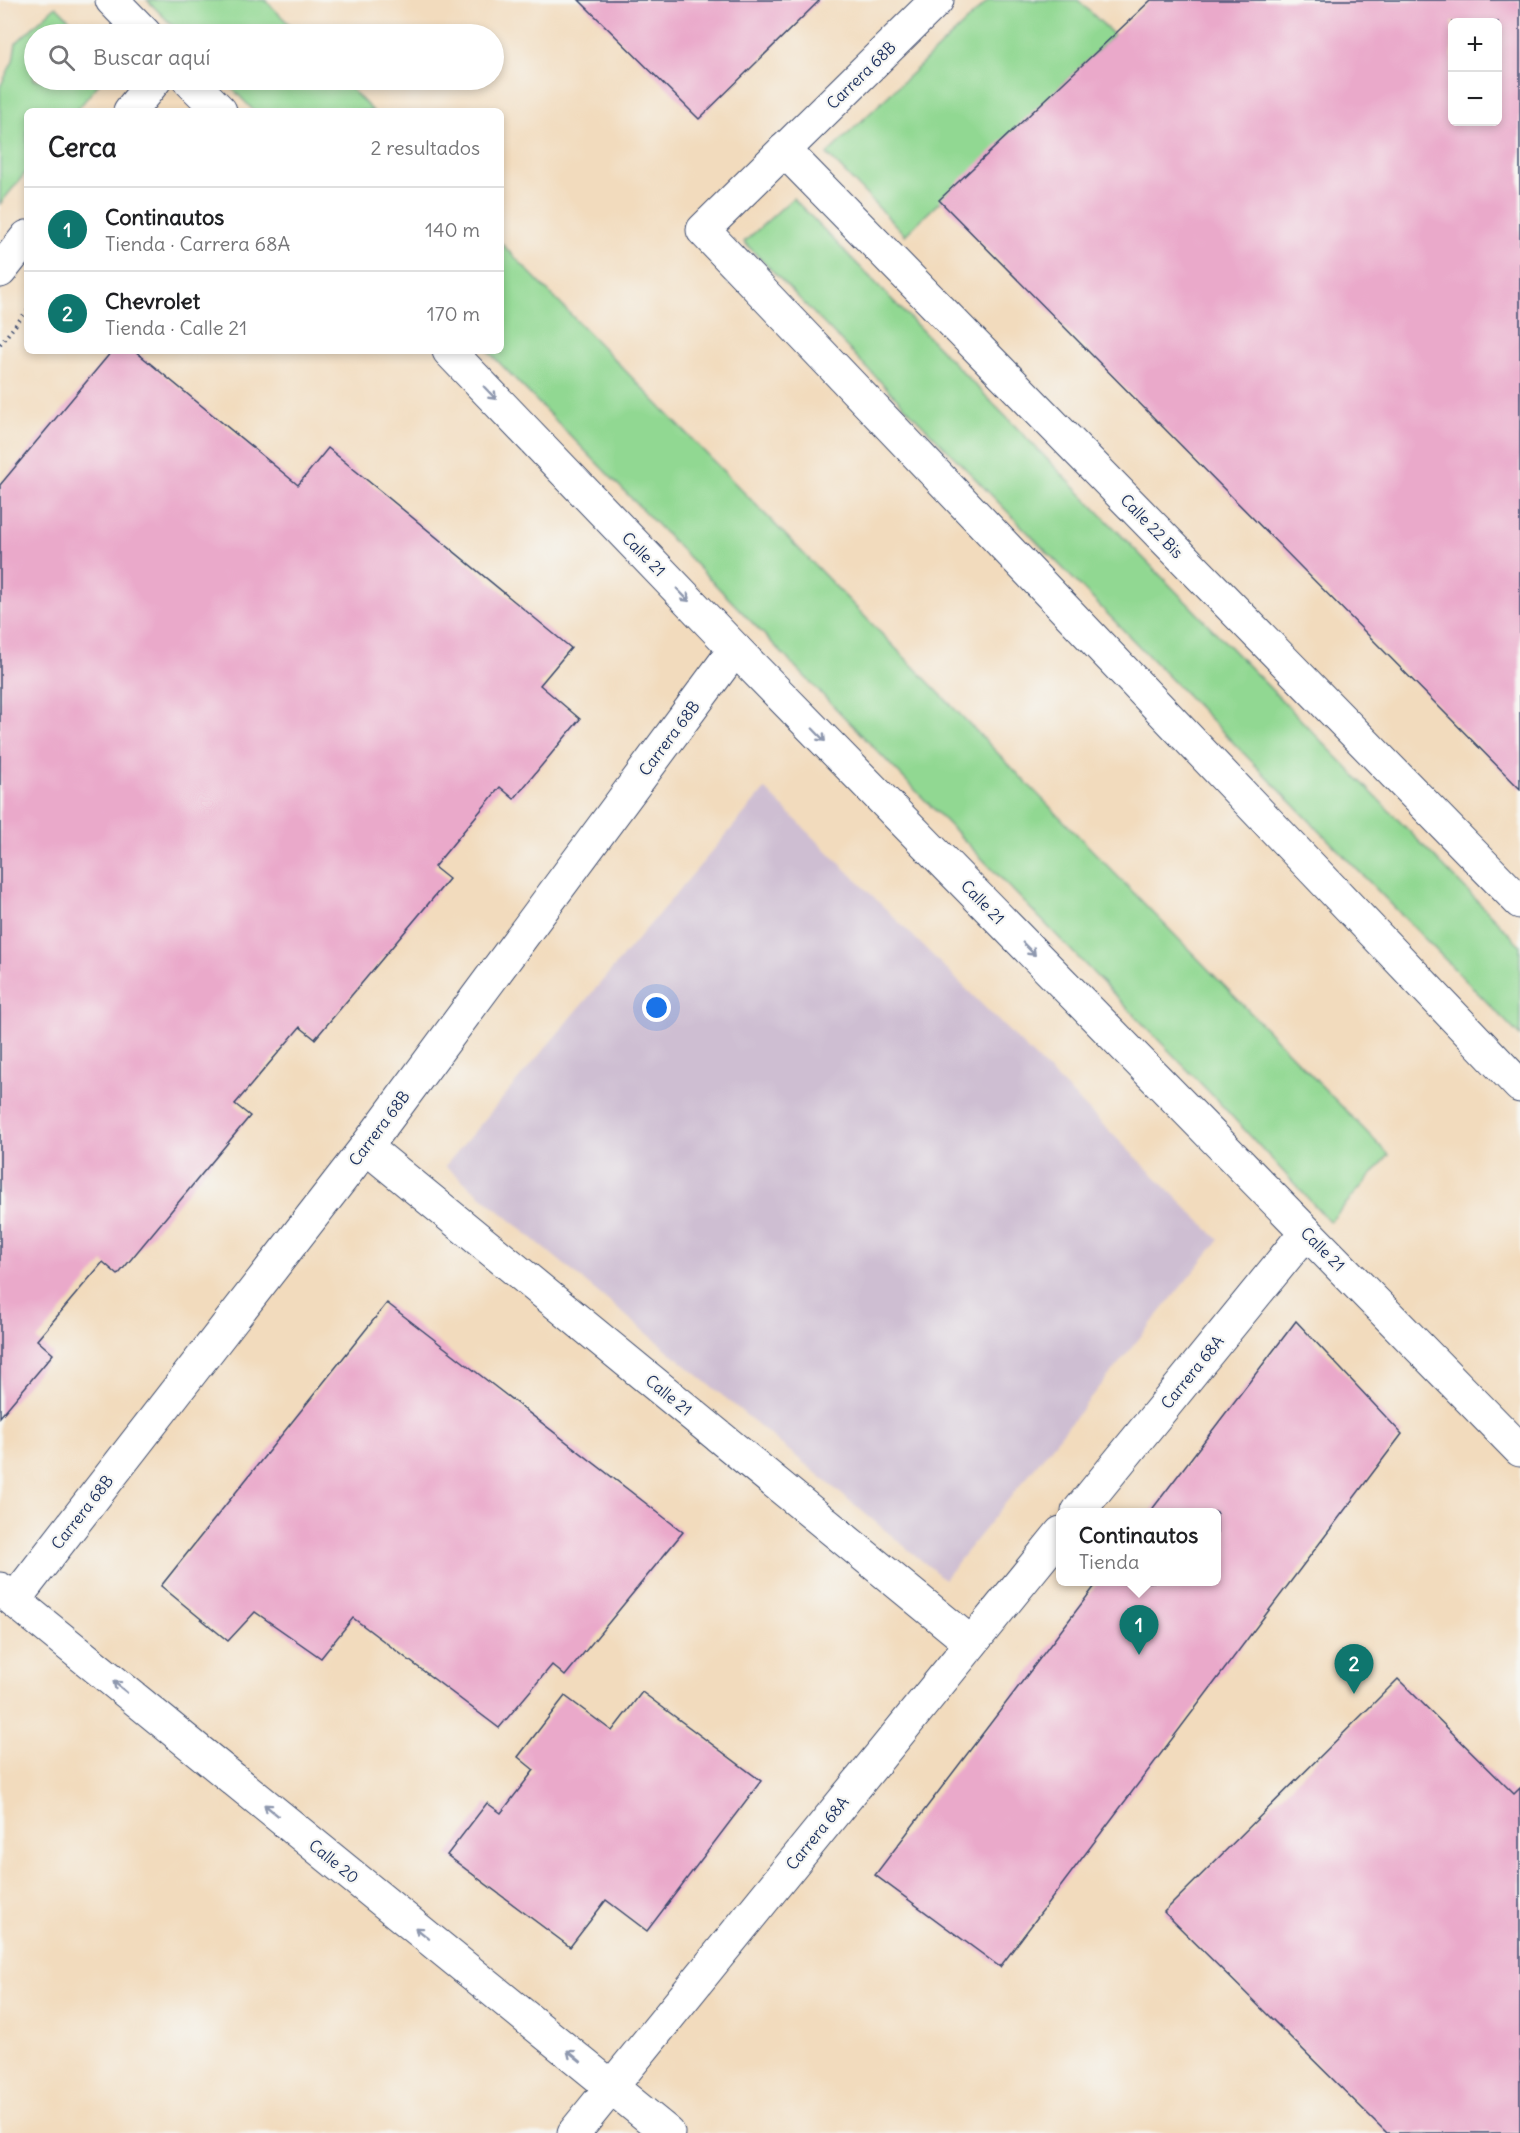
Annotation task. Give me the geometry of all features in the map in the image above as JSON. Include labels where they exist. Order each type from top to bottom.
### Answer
[{"type":"street","points":[[112,0],[135,24]]},
{"type":"street","name":"Carrera 68B","points":[[937,0],[703,230],[1520,1086]]},
{"type":"street","points":[[133,108],[148,90]]},
{"type":"street","points":[[199,90],[217,108]]},
{"type":"street","name":"Calle 22 Bis","points":[[784,150],[1520,902]]},
{"type":"street","points":[[0,271],[24,241]]},
{"type":"street","name":"Calle 21","points":[[452,354],[735,649],[1520,1450]]},
{"type":"street","name":"Carrera 68B","points":[[7,1594],[366,1147],[735,649]]},
{"type":"street","name":"Calle 21","points":[[366,1147],[971,1643]]},
{"type":"street","name":"Carrera 68A","points":[[1081,1508],[1306,1232]]},
{"type":"street","name":"Carrera 68A","points":[[574,2133],[1056,1539]]},
{"type":"street","name":"Calle 20","points":[[7,1594],[668,2133]]},
{"type":"path","points":[[0,344],[24,315]]},
{"type":"shaded area","points":[[765,789],[1219,1240],[944,1579],[445,1166]]},
{"type":"green space","points":[[147,0],[265,0],[289,24],[171,24]]},
{"type":"green space","points":[[989,0],[1078,0],[1114,35],[905,235],[827,154]]},
{"type":"green space","points":[[56,6],[74,24],[37,24]]},
{"type":"green space","points":[[24,36],[24,90],[94,90],[79,108],[24,108],[24,175],[0,204],[0,87],[13,61],[16,43]]},
{"type":"green space","points":[[234,90],[352,90],[370,108],[251,108]]},
{"type":"green space","points":[[793,198],[1520,945],[1520,1036],[744,242]]},
{"type":"green space","points":[[504,246],[1389,1155],[1330,1222],[1214,1097],[491,354],[504,354]]},
{"type":"building","points":[[579,0],[820,0],[699,119]]},
{"type":"building","points":[[1151,0],[1520,0],[1520,789],[939,200]]},
{"type":"building","points":[[109,354],[139,354],[298,485],[328,448],[571,648],[540,685],[580,719],[514,799],[500,787],[434,867],[449,879],[315,1039],[300,1027],[235,1104],[250,1116],[118,1275],[103,1262],[37,1340],[53,1354],[0,1417],[0,485]]},
{"type":"building","points":[[387,1303],[683,1532],[565,1676],[552,1665],[499,1728],[353,1618],[321,1658],[255,1612],[228,1641],[161,1586]]},
{"type":"building","points":[[1296,1321],[1402,1434],[1000,1967],[875,1875],[1095,1586],[1221,1586],[1221,1508],[1153,1508]]},
{"type":"building","points":[[1398,1679],[1514,1794],[1520,1788],[1520,2133],[1387,2133],[1164,1912]]},
{"type":"building","points":[[642,1692],[761,1781],[647,1931],[606,1900],[570,1947],[447,1855],[487,1803],[501,1813],[534,1770],[518,1757],[565,1696],[612,1731]]},
{"type":"place","name":"Continautos","points":[[1139,1655]]},
{"type":"place","name":"Chevrolet","points":[[1354,1694]]}]
